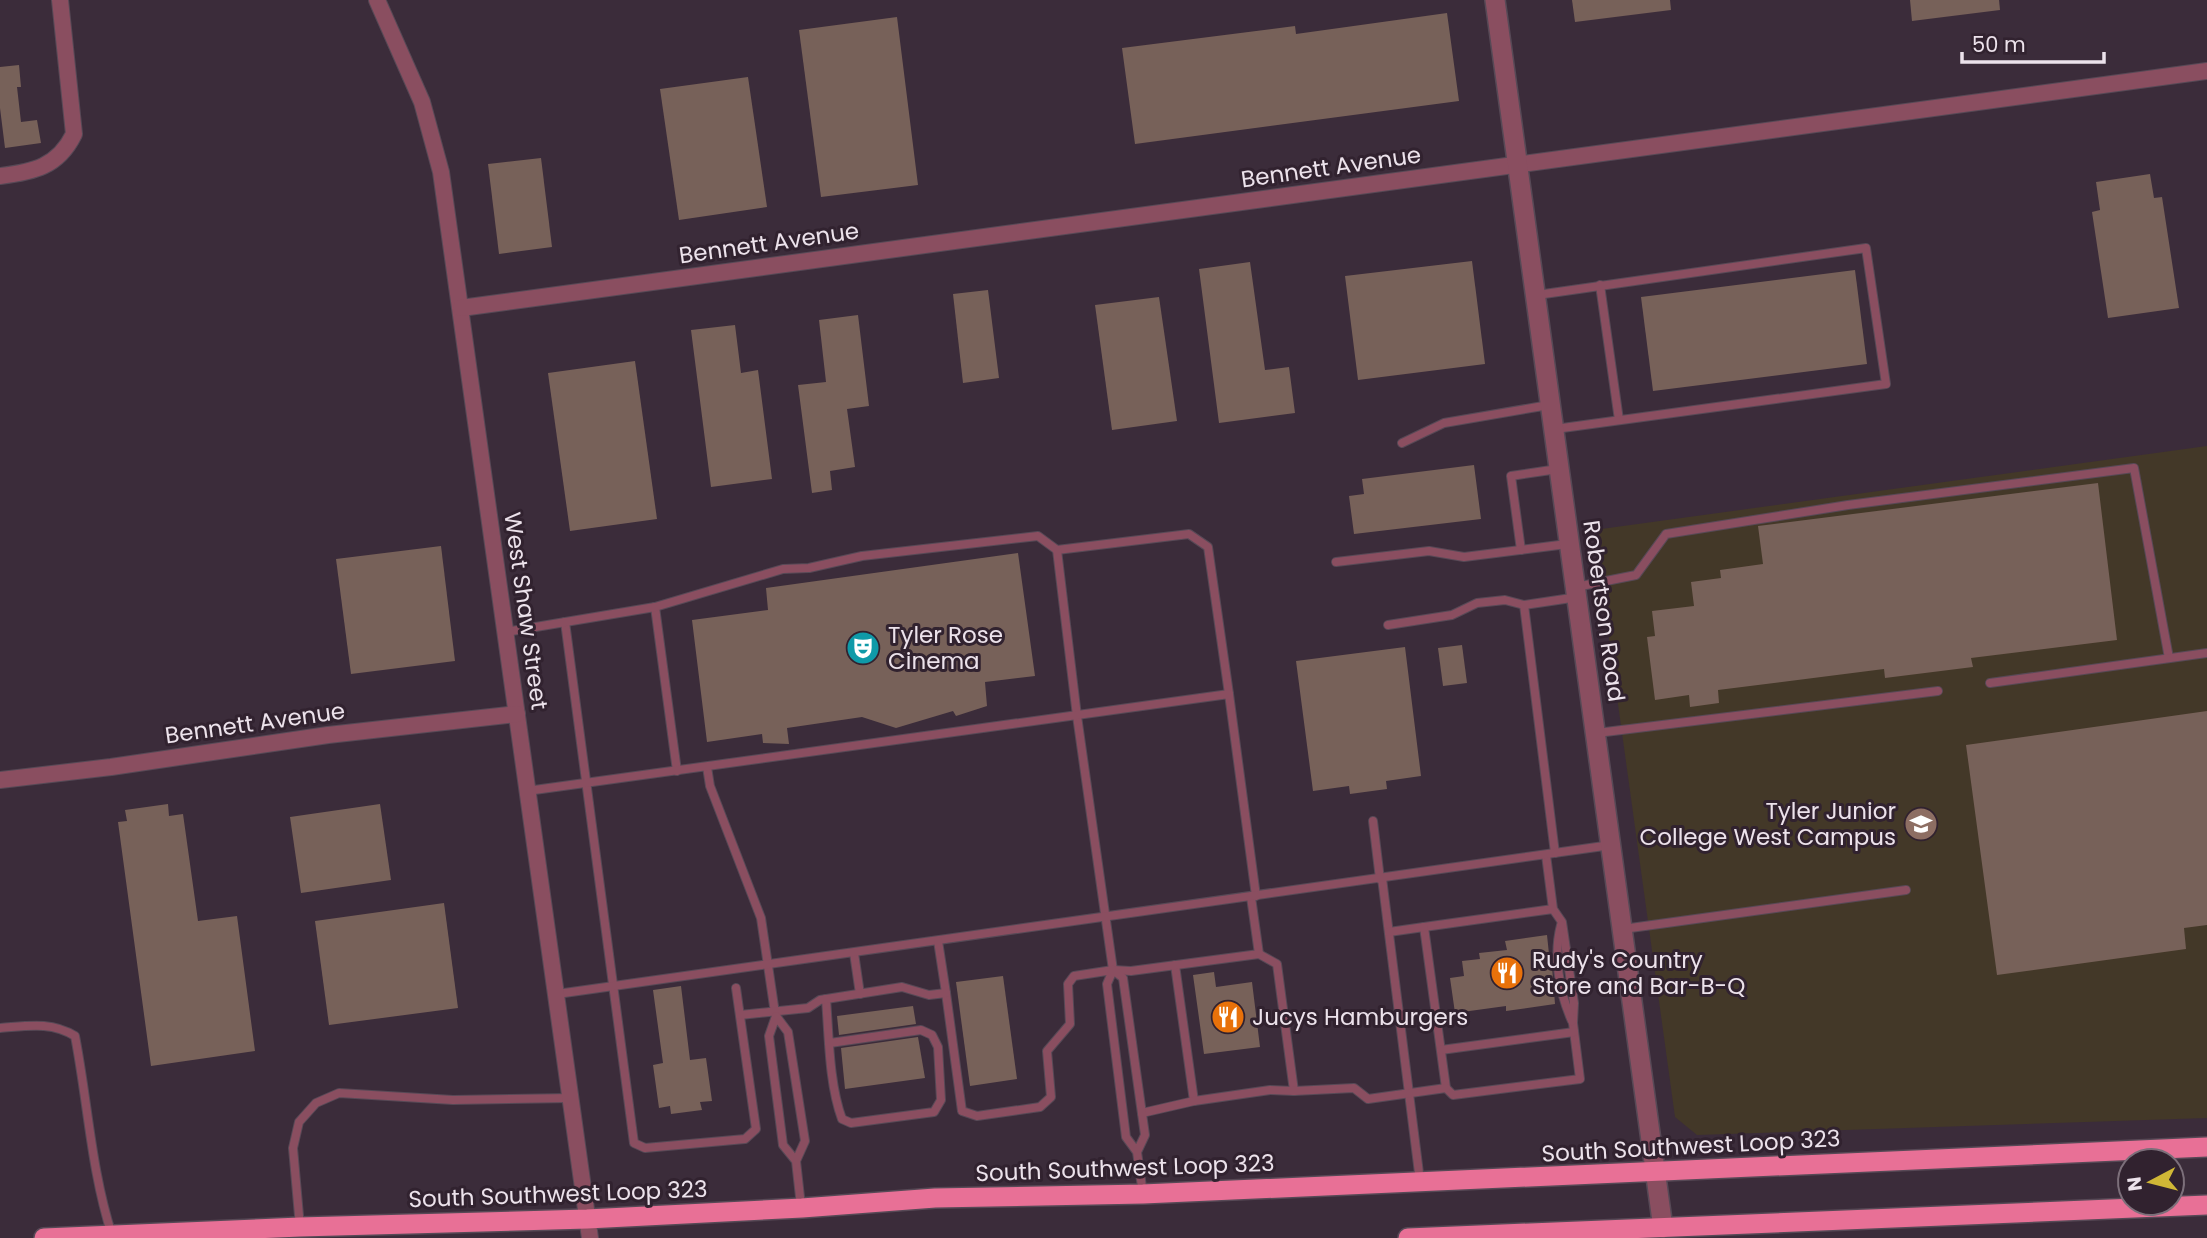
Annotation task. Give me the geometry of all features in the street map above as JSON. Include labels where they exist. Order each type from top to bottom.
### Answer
[{"type":"highway","name":"South Southwest Loop 323","points":[[44,1238],[300,1227],[589,1228],[935,1198],[1143,1194],[2207,1147]]},
{"type":"highway","points":[[1408,1238],[2207,1205]]},
{"type":"street","points":[[0,176],[41,169],[56,158],[74,134],[60,0]]},
{"type":"street","name":"West Shaw Street","points":[[377,0],[387,27],[414,81],[430,126],[441,172],[589,1228]]},
{"type":"street","name":"Robertson Road","points":[[1495,0],[1663,1228]]},
{"type":"street","name":"Bennett Avenue","points":[[461,308],[2207,71]]},
{"type":"street","name":"Bennett Avenue","points":[[0,780],[111,767],[328,734],[517,714]]},
{"type":"lane","points":[[1537,295],[1866,248],[1886,384],[1555,429]]},
{"type":"lane","points":[[1600,285],[1619,420]]},
{"type":"lane","points":[[1402,443],[1444,423],[1551,405]]},
{"type":"lane","points":[[1388,625],[1452,615],[1477,603],[1505,600],[1524,605],[1636,575],[1666,534],[1848,505],[2134,468],[2169,658]]},
{"type":"lane","points":[[1521,550],[1511,475],[1560,469]]},
{"type":"lane","points":[[506,632],[655,607],[783,569],[809,568],[862,556],[1038,536],[1057,550],[1189,534],[1208,547],[1229,694],[1259,954]]},
{"type":"lane","points":[[1336,562],[1429,551],[1464,557],[1570,544]]},
{"type":"lane","points":[[1057,550],[1077,716],[1113,970],[1107,984],[1126,1137],[1138,1152]]},
{"type":"lane","points":[[1424,927],[1446,1088],[1453,1095],[1580,1079],[1573,1028],[1574,1003],[1562,922],[1553,909],[1551,854],[1524,605]]},
{"type":"lane","points":[[655,607],[677,771]]},
{"type":"lane","points":[[565,622],[634,1143],[645,1148],[746,1139],[756,1129],[736,988]]},
{"type":"lane","points":[[1990,683],[2207,653]]},
{"type":"lane","points":[[1596,733],[1938,691]]},
{"type":"lane","points":[[527,791],[1229,694]]},
{"type":"lane","points":[[707,767],[710,786],[757,902],[776,1013],[788,1032],[805,1141],[796,1161],[802,1208]]},
{"type":"lane","points":[[1373,821],[1420,1182]]},
{"type":"lane","points":[[556,994],[1611,845]]},
{"type":"lane","points":[[1623,929],[1906,890]]},
{"type":"lane","points":[[1389,932],[1553,909]]},
{"type":"lane","points":[[938,941],[962,1111],[977,1116],[1040,1107],[1051,1097],[1047,1051],[1070,1024],[1068,984],[1074,976],[1259,954],[1277,964],[1294,1091]]},
{"type":"lane","points":[[854,953],[860,994]]},
{"type":"lane","points":[[1175,965],[1194,1101]]},
{"type":"lane","points":[[1113,970],[1123,978],[1145,1135],[1138,1152],[1143,1194]]},
{"type":"lane","points":[[740,1015],[808,1008],[820,1000],[902,987],[929,995],[946,993]]},
{"type":"lane","points":[[826,999],[830,1043],[837,1107],[842,1119],[851,1123],[934,1112],[941,1100],[938,1047],[932,1035],[921,1030],[830,1043]]},
{"type":"lane","points":[[776,1013],[769,1036],[783,1145],[796,1161]]},
{"type":"lane","points":[[0,1028],[47,1025],[75,1036],[92,1154],[112,1235]]},
{"type":"lane","points":[[1441,1049],[1573,1028]]},
{"type":"lane","points":[[1142,1113],[1194,1101],[1270,1090],[1354,1088],[1368,1099],[1446,1088]]},
{"type":"lane","points":[[300,1227],[293,1149],[299,1122],[316,1103],[339,1093],[453,1100],[570,1098]]},
{"type":"shaded area","name":"Tyler Junior College West Campus","points":[[2207,446],[2207,1118],[1697,1135],[1675,1117],[1594,530]]},
{"type":"building","points":[[1572,0],[1670,0],[1671,10],[1575,22]]},
{"type":"building","points":[[1910,0],[1999,0],[2000,10],[1912,21]]},
{"type":"building","points":[[1447,13],[1459,101],[1135,144],[1122,48],[1295,26],[1296,34]]},
{"type":"building","points":[[897,17],[918,185],[821,197],[799,30]]},
{"type":"building","points":[[19,65],[21,87],[17,87],[21,122],[37,120],[41,143],[5,148],[0,108],[0,67]]},
{"type":"building","points":[[748,77],[767,207],[679,220],[660,89]]},
{"type":"building","points":[[541,158],[552,247],[499,254],[488,164]]},
{"type":"building","points":[[2150,174],[2154,198],[2162,197],[2179,308],[2108,318],[2092,212],[2100,210],[2096,182]]},
{"type":"building","points":[[1472,261],[1485,364],[1358,380],[1345,276]]},
{"type":"building","points":[[1250,262],[1265,370],[1289,367],[1295,413],[1219,423],[1199,269]]},
{"type":"building","points":[[1855,270],[1867,364],[1653,391],[1641,297]]},
{"type":"building","points":[[988,290],[999,378],[963,383],[953,294]]},
{"type":"building","points":[[1159,297],[1177,421],[1112,430],[1095,305]]},
{"type":"building","points":[[858,315],[869,406],[847,409],[855,467],[830,471],[832,490],[812,493],[798,385],[826,382],[819,320]]},
{"type":"building","points":[[735,325],[741,373],[758,370],[772,479],[711,487],[691,330]]},
{"type":"building","points":[[635,361],[657,519],[570,531],[548,373]]},
{"type":"building","points":[[1474,465],[1481,519],[1354,534],[1349,496],[1364,494],[1362,479]]},
{"type":"building","points":[[2098,483],[2117,640],[1971,658],[1973,667],[1885,678],[1884,669],[1718,690],[1719,703],[1690,707],[1689,695],[1655,700],[1647,637],[1655,636],[1652,611],[1694,606],[1691,582],[1721,578],[1720,570],[1763,564],[1758,526]]},
{"type":"building","points":[[441,546],[455,661],[351,674],[336,559]]},
{"type":"building","name":"Tyler Rose Cinema","points":[[1018,553],[1035,676],[985,682],[987,706],[956,716],[953,711],[896,728],[862,717],[787,728],[789,744],[763,743],[762,734],[707,742],[692,620],[768,610],[766,588]]},
{"type":"building","points":[[1462,645],[1467,683],[1443,686],[1438,648]]},
{"type":"building","points":[[1405,647],[1421,776],[1386,781],[1387,789],[1350,794],[1349,786],[1313,791],[1296,661]]},
{"type":"building","points":[[2207,711],[2207,925],[2184,928],[2186,949],[1997,975],[1966,745]]},
{"type":"building","points":[[168,804],[169,816],[183,814],[198,921],[237,916],[255,1051],[151,1066],[118,822],[127,821],[125,810]]},
{"type":"building","points":[[380,804],[391,880],[301,893],[290,817]]},
{"type":"building","points":[[444,903],[458,1008],[329,1025],[315,921]]},
{"type":"building","name":"Rudy's Country Store and Bar-B-Q","points":[[1547,935],[1555,1004],[1506,1011],[1506,1006],[1455,1013],[1450,978],[1464,976],[1462,961],[1480,959],[1479,953],[1507,950],[1505,941]]},
{"type":"building","name":"Jucys Hamburgers","points":[[1214,972],[1216,987],[1252,982],[1260,1047],[1204,1054],[1193,975]]},
{"type":"building","points":[[1003,976],[1017,1079],[970,1086],[956,982]]},
{"type":"building","points":[[681,986],[690,1060],[706,1058],[712,1101],[700,1102],[702,1110],[671,1114],[670,1106],[659,1108],[653,1065],[663,1063],[653,990]]},
{"type":"building","points":[[913,1006],[916,1024],[839,1035],[837,1016]]},
{"type":"building","points":[[918,1037],[925,1078],[845,1089],[841,1048]]},
{"type":"place","name":"Tyler Rose Cinema","points":[[863,648]]},
{"type":"place","name":"Tyler Junior College West Campus","points":[[1921,824]]},
{"type":"place","name":"Rudy's Country Store and Bar-B-Q","points":[[1507,973]]},
{"type":"place","name":"Jucys Hamburgers","points":[[1228,1017]]}]
